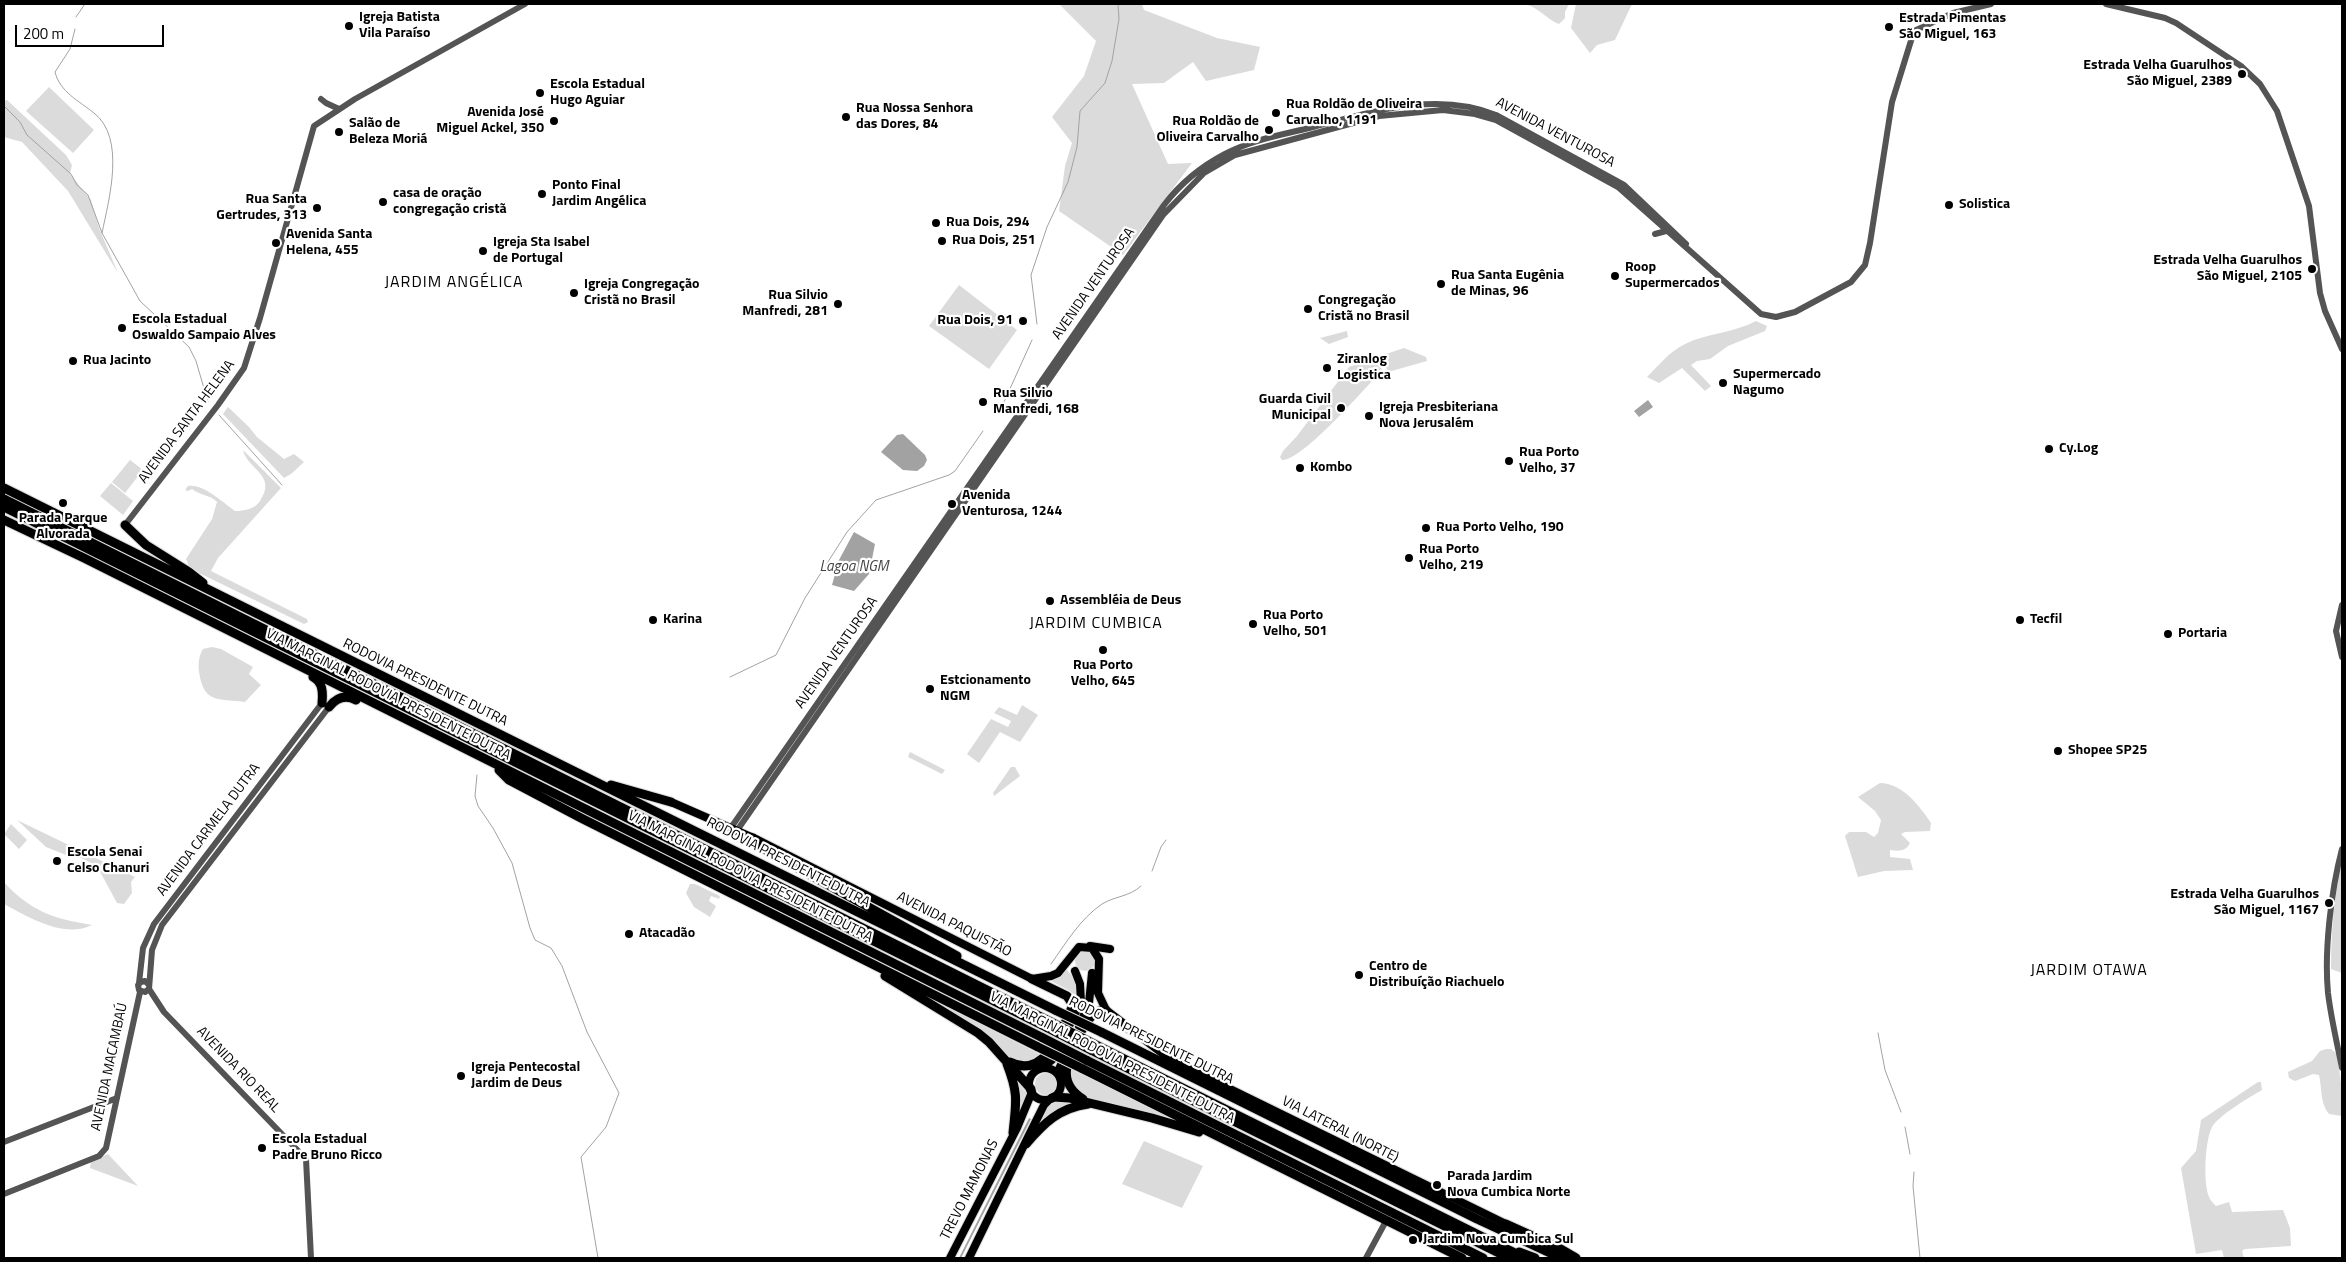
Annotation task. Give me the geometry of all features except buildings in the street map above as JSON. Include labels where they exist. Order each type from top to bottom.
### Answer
[{"type":"highway","name":"RODOVIA PRESIDENTE DUTRA","points":[[4,488],[990,979],[1101,1032],[1476,1219],[1562,1258]]},
{"type":"highway","name":"RODOVIA PRESIDENTE DUTRA","points":[[4,499],[1050,1025],[1508,1258]]},
{"type":"highway","name":"RODOVIA PRESIDENTE DUTRA","points":[[4,507],[1050,1025]]},
{"type":"highway","name":"VIA MARGINAL RODOVIA PRESIDENTE DUTRA","points":[[4,520],[275,654],[1041,1043]]},
{"type":"highway","points":[[125,525],[146,545],[189,572],[214,593]]},
{"type":"highway","points":[[4,528],[68,555],[84,558]]},
{"type":"highway","points":[[275,654],[284,662],[318,680],[323,692],[325,705],[349,696],[383,713],[399,717]]},
{"type":"highway","points":[[493,764],[509,780],[565,810],[858,957],[1084,1064],[1224,1140],[1462,1258]]},
{"type":"highway","points":[[590,779],[671,802]]},
{"type":"highway","points":[[753,838],[770,852],[953,954],[990,979]]},
{"type":"highway","points":[[858,957],[866,964],[978,1033],[1005,1059],[1031,1090]]},
{"type":"highway","points":[[1005,1059],[1022,1066],[1031,1065],[1043,1059],[1052,1048],[1073,1005],[1067,996],[1032,979]]},
{"type":"highway","points":[[1094,1104],[1074,1093],[1069,1085],[1066,1071],[1086,1021],[1097,1011],[1106,1010]]},
{"type":"highway","name":"RODOVIA PRESIDENTE DUTRA","points":[[1093,1047],[1525,1258]]},
{"type":"highway","points":[[1005,1059],[1014,1081],[1016,1094],[1013,1133]]},
{"type":"highway","name":"VIA MARGINAL RODOVIA PRESIDENTE DUTRA","points":[[1084,1064],[1483,1258]]},
{"type":"highway","points":[[1053,1098],[1094,1104],[1152,1118],[1224,1140]]},
{"type":"highway","points":[[1026,1144],[1039,1128],[1054,1116],[1070,1108],[1094,1104]]},
{"type":"highway","points":[[1506,1224],[1557,1247],[1576,1258]]},
{"type":"highway","points":[[1500,1246],[1535,1258]]},
{"type":"main road","name":"AVENIDA PAQUISTÃO","points":[[671,802],[753,838],[1032,979]]},
{"type":"main road","points":[[1032,979],[1053,975],[1070,959],[1076,949],[1087,946],[1110,949]]},
{"type":"main road","points":[[969,1258],[1044,1105],[1060,1089],[1059,1069],[1089,1003],[1090,983],[1098,955],[1095,950],[1087,946]]},
{"type":"main road","points":[[1053,1098],[1042,1099],[1031,1090],[1032,1075],[1052,1060],[1081,1002],[1081,990],[1070,959]]},
{"type":"main road","points":[[1075,971],[1082,975],[1095,970]]},
{"type":"main road","points":[[1095,970],[1098,993],[1106,1010]]},
{"type":"main road","name":"VIA LATERAL (NORTE)","points":[[1106,1010],[1165,1055],[1506,1224]]},
{"type":"main road","points":[[1042,1068],[1051,1069],[1060,1077]]},
{"type":"main road","name":"TREVO MAMONAS","points":[[950,1258],[1013,1133],[1031,1090]]},
{"type":"street","points":[[321,98],[326,103],[339,108],[525,4]]},
{"type":"street","points":[[1657,220],[1666,231],[1691,251],[1754,310],[1770,317],[1795,312],[1851,282],[1865,265],[1867,258],[1892,102],[1913,34],[1927,24],[1962,10],[1987,4]]},
{"type":"street","points":[[2106,4],[2165,18],[2176,23],[2241,66],[2266,93],[2282,121],[2305,190],[2313,221],[2320,293],[2325,311],[2342,349]]},
{"type":"street","name":"AVENIDA SANTA HELENA","points":[[125,525],[218,405],[244,368],[314,126],[339,108]]},
{"type":"street","name":"AVENIDA VENTUROSA","points":[[733,830],[1163,215],[1178,198],[1211,168],[1242,153],[1374,117],[1443,110],[1487,117],[1509,127],[1618,187],[1657,220]]},
{"type":"street","points":[[1657,220],[1684,241],[1691,251]]},
{"type":"street","points":[[1655,234],[1666,231]]},
{"type":"street","points":[[2342,605],[2336,631],[2342,657]]},
{"type":"street","name":"AVENIDA CARMELA DUTRA","points":[[139,983],[143,948],[154,924],[325,705]]},
{"type":"street","name":"AVENIDA CARMELA DUTRA","points":[[149,987],[152,950],[162,925],[325,705]]},
{"type":"street","points":[[2342,849],[2333,888],[2327,969],[2330,1006],[2342,1068]]},
{"type":"street","points":[[145,981],[149,987],[145,992],[140,992],[138,988],[139,983],[145,981]]},
{"type":"street","name":"AVENIDA RIO REAL","points":[[149,987],[164,1012],[306,1158],[311,1258]]},
{"type":"street","name":"AVENIDA MACAMBAÚ","points":[[4,1194],[91,1159],[106,1148],[140,992]]},
{"type":"street","points":[[4,1142],[117,1098]]},
{"type":"street","points":[[1366,1258],[1386,1221]]},
{"type":"shaded area","points":[[1059,4],[1142,4],[1144,10],[1217,38],[1260,47],[1254,70],[1206,81],[1193,62],[1164,83],[1132,84],[1168,164],[1192,163],[1123,255],[1059,211],[1065,166],[1072,143],[1052,117],[1084,76],[1096,41]]},
{"type":"shaded area","points":[[1525,4],[1569,4],[1565,12],[1565,18],[1559,24]]},
{"type":"shaded area","points":[[1576,4],[1632,4],[1615,40],[1597,45],[1590,53],[1571,28]]},
{"type":"shaded area","points":[[49,87],[94,130],[73,153],[26,111]]},
{"type":"shaded area","points":[[7,100],[66,155],[72,165],[70,174],[91,200],[99,228],[118,273],[68,191],[22,142],[4,137],[4,101]]},
{"type":"shaded area","points":[[959,285],[1017,330],[989,369],[929,326]]},
{"type":"shaded area","points":[[1756,321],[1767,326],[1765,331],[1728,346],[1710,359],[1697,361],[1691,365],[1711,386],[1705,391],[1682,368],[1659,383],[1647,377],[1670,354],[1685,344]]},
{"type":"shaded area","points":[[1347,331],[1348,337],[1329,344],[1320,338]]},
{"type":"shaded area","points":[[1404,348],[1426,357],[1427,361],[1388,372],[1384,363],[1386,354]]},
{"type":"shaded area","points":[[1382,355],[1380,362],[1383,375],[1373,380],[1343,413],[1302,450],[1291,458],[1282,460],[1280,457],[1283,451],[1297,436],[1349,367]]},
{"type":"shaded area","points":[[228,407],[257,437],[284,459],[294,454],[304,462],[284,478],[223,414]]},
{"type":"shaded area","points":[[243,450],[281,488],[218,558],[211,571],[307,619],[308,622],[304,624],[199,573],[189,566],[186,559],[212,519],[217,502],[192,489],[185,490],[188,486],[194,486],[206,491],[235,511],[242,511],[255,506],[265,492],[264,478],[246,457]]},
{"type":"shaded area","points":[[130,460],[143,470],[125,493],[112,482]]},
{"type":"shaded area","points":[[111,483],[133,501],[123,515],[100,496]]},
{"type":"shaded area","points":[[212,647],[221,649],[253,667],[249,674],[261,685],[245,702],[213,698],[204,690],[199,672],[199,660],[203,649]]},
{"type":"shaded area","points":[[1022,705],[1038,715],[1020,742],[1000,732],[979,763],[967,754],[991,719],[1008,727],[1011,721],[994,713],[999,707],[1017,715]]},
{"type":"shaded area","points":[[910,752],[945,770],[942,774],[908,757]]},
{"type":"shaded area","points":[[1011,767],[1015,767],[1020,776],[994,796],[993,793]]},
{"type":"shaded area","points":[[1880,783],[1896,787],[1909,796],[1931,823],[1930,831],[1905,832],[1901,834],[1910,843],[1908,846],[1902,850],[1890,850],[1890,857],[1910,859],[1913,870],[1884,871],[1858,877],[1845,836],[1849,832],[1866,832],[1874,837],[1878,833],[1881,820],[1875,811],[1858,797]]},
{"type":"shaded area","points":[[17,820],[135,877],[131,882],[132,893],[124,904],[117,903],[97,866],[77,856],[66,855],[46,847]]},
{"type":"shaded area","points":[[11,824],[27,840],[19,849],[4,834]]},
{"type":"shaded area","points":[[2342,861],[2342,973],[2331,969],[2334,915]]},
{"type":"shaded area","points":[[4,882],[33,907],[66,920],[92,925],[81,929],[58,928],[24,915],[4,904]]},
{"type":"shaded area","points":[[690,884],[695,884],[720,896],[719,899],[711,896],[709,901],[716,906],[710,917],[694,907],[686,893]]},
{"type":"shaded area","points":[[1085,951],[1092,954],[1095,961],[1092,968],[1085,971],[1078,968],[1075,961],[1078,954]]},
{"type":"shaded area","points":[[1066,969],[1076,980],[1078,999],[1070,991],[1051,981]]},
{"type":"shaded area","points":[[922,994],[1041,1055],[1031,1061],[1010,1059]]},
{"type":"shaded area","points":[[1100,1013],[1105,1013],[1156,1051],[1101,1019]]},
{"type":"shaded area","points":[[2331,1049],[2337,1054],[2342,1091],[2342,1116],[2329,1114],[2326,1110],[2319,1075],[2313,1074],[2295,1081],[2289,1078],[2288,1072],[2312,1061],[2320,1051]]},
{"type":"shaded area","points":[[1071,1069],[1174,1120],[1082,1096],[1071,1079]]},
{"type":"shaded area","points":[[1046,1073],[1054,1076],[1057,1084],[1054,1092],[1046,1095],[1038,1092],[1035,1084],[1038,1076]]},
{"type":"shaded area","points":[[1014,1076],[1028,1095],[1020,1114]]},
{"type":"shaded area","points":[[2258,1082],[2261,1082],[2262,1090],[2228,1112],[2212,1127],[2206,1151],[2205,1172],[2207,1190],[2209,1198],[2216,1206],[2229,1202],[2232,1212],[2283,1210],[2290,1228],[2291,1246],[2245,1249],[2242,1251],[2244,1258],[2224,1258],[2222,1250],[2196,1254],[2181,1168],[2196,1151],[2201,1120]]},
{"type":"shaded area","points":[[1058,1101],[1076,1104],[1039,1125],[1049,1105]]},
{"type":"shaded area","points":[[1144,1141],[1203,1166],[1182,1208],[1122,1184]]},
{"type":"shaded area","points":[[108,1154],[138,1186],[90,1168],[91,1161]]},
{"type":"water","points":[[1648,400],[1653,407],[1639,417],[1634,411]]},
{"type":"water","points":[[903,434],[925,455],[927,460],[924,466],[917,471],[903,470],[881,452],[897,435]]},
{"type":"water","name":"Lagoa NGM","points":[[854,532],[875,544],[869,574],[854,591],[832,585],[839,560]]},
{"type":"water","points":[[1029,1118],[1031,1119],[961,1258],[959,1258]]},
{"type":"waterway","points":[[76,17],[85,4]]},
{"type":"waterway","points":[[1037,324],[1031,275],[1047,227],[1068,182],[1077,147],[1080,111],[1105,83],[1112,61],[1119,19],[1118,4]]},
{"type":"waterway","points":[[75,29],[70,49],[55,72],[57,79],[66,91],[94,113],[104,124],[110,138],[113,170],[102,233],[140,301],[189,347],[196,361],[208,402]]},
{"type":"waterway","points":[[4,106],[20,122],[27,135],[71,174],[77,185],[88,195],[102,233]]},
{"type":"waterway","points":[[1004,402],[1032,340]]},
{"type":"waterway","points":[[219,415],[282,485]]},
{"type":"waterway","points":[[730,677],[776,655],[805,598],[847,532],[876,500],[949,475],[955,471],[983,431]]},
{"type":"waterway","points":[[477,775],[475,796],[478,806],[493,828],[512,863],[535,940],[551,948],[562,966],[587,1032],[619,1093],[606,1127],[581,1157],[598,1258]]},
{"type":"waterway","points":[[1152,871],[1161,847],[1166,840]]},
{"type":"waterway","points":[[1051,964],[1074,932],[1094,910],[1107,901],[1132,892],[1141,886]]},
{"type":"waterway","points":[[1878,1033],[1885,1070],[1901,1112]]},
{"type":"waterway","points":[[1905,1127],[1910,1154]]},
{"type":"waterway","points":[[1914,1172],[1913,1186],[1920,1258]]},
{"type":"place","name":"Igreja Batista Vila Paraíso","points":[[349,26]]},
{"type":"place","name":"Estrada Pimentas São Miguel, 163","points":[[1889,27]]},
{"type":"place","name":"Estrada Velha Guarulhos São Miguel, 2389","points":[[2242,74]]},
{"type":"place","name":"Escola Estadual Hugo Aguiar","points":[[540,93]]},
{"type":"place","name":"Rua Roldão de Oliveira Carvalho, 1191","points":[[1276,113]]},
{"type":"place","name":"Rua Nossa Senhora das Dores, 84","points":[[846,117]]},
{"type":"place","name":"Avenida José Miguel Ackel, 350","points":[[554,121]]},
{"type":"place","name":"Rua Roldão de Oliveira Carvalho","points":[[1269,130]]},
{"type":"place","name":"Salão de Beleza Moriá","points":[[339,132]]},
{"type":"place","name":"Ponto Final Jardim Angélica","points":[[542,194]]},
{"type":"place","name":"casa de oração congregação cristã","points":[[383,202]]},
{"type":"place","name":"Solistica","points":[[1949,205]]},
{"type":"place","name":"Rua Santa Gertrudes, 313","points":[[317,208]]},
{"type":"place","name":"Rua Dois, 294","points":[[936,223]]},
{"type":"place","name":"Rua Dois, 251","points":[[942,241]]},
{"type":"place","name":"Avenida Santa Helena, 455","points":[[276,243]]},
{"type":"place","name":"Igreja Sta Isabel de Portugal","points":[[483,251]]},
{"type":"place","name":"Estrada Velha Guarulhos São Miguel, 2105","points":[[2312,269]]},
{"type":"place","name":"Roop Supermercados","points":[[1615,276]]},
{"type":"place","name":"Rua Santa Eugênia de Minas, 96","points":[[1441,284]]},
{"type":"place","name":"Igreja Congregação Cristã no Brasil","points":[[574,293]]},
{"type":"place","name":"Rua Silvio Manfredi, 281","points":[[838,304]]},
{"type":"place","name":"Congregação Cristã no Brasil","points":[[1308,309]]},
{"type":"place","name":"Rua Dois, 91","points":[[1023,321]]},
{"type":"place","name":"Escola Estadual Oswaldo Sampaio Alves","points":[[122,328]]},
{"type":"place","name":"Rua Jacinto","points":[[73,361]]},
{"type":"place","name":"Ziranlog Logistica","points":[[1327,368]]},
{"type":"place","name":"Supermercado Nagumo","points":[[1723,383]]},
{"type":"place","name":"Rua Silvio Manfredi, 168","points":[[983,402]]},
{"type":"place","name":"Guarda Civil Municipal","points":[[1341,408]]},
{"type":"place","name":"Igreja Presbiteriana Nova Jerusalém","points":[[1369,416]]},
{"type":"place","name":"Cy.Log","points":[[2049,449]]},
{"type":"place","name":"Rua Porto Velho, 37","points":[[1509,461]]},
{"type":"place","name":"Kombo","points":[[1300,468]]},
{"type":"place","name":"Parada Parque Alvorada","points":[[63,503]]},
{"type":"place","name":"Avenida Venturosa, 1244","points":[[952,504]]},
{"type":"place","name":"Rua Porto Velho, 190","points":[[1426,528]]},
{"type":"place","name":"Rua Porto Velho, 219","points":[[1409,558]]},
{"type":"place","name":"Assembléia de Deus","points":[[1050,601]]},
{"type":"place","name":"Karina","points":[[653,620]]},
{"type":"place","name":"Tecfil","points":[[2020,620]]},
{"type":"place","name":"Rua Porto Velho, 501","points":[[1253,624]]},
{"type":"place","name":"Portaria","points":[[2168,634]]},
{"type":"place","name":"Rua Porto Velho, 645","points":[[1103,650]]},
{"type":"place","name":"Estcionamento NGM","points":[[930,689]]},
{"type":"place","name":"Shopee SP25","points":[[2058,751]]},
{"type":"place","name":"Escola Senai Celso Chanuri","points":[[57,861]]},
{"type":"place","name":"Estrada Velha Guarulhos São Miguel, 1167","points":[[2329,903]]},
{"type":"place","name":"Atacadão","points":[[629,934]]},
{"type":"place","name":"Centro de Distribuíção Riachuelo","points":[[1359,975]]},
{"type":"place","name":"Igreja Pentecostal Jardim de Deus","points":[[461,1076]]},
{"type":"place","name":"Escola Estadual Padre Bruno Ricco","points":[[262,1148]]},
{"type":"place","name":"Parada Jardim Nova Cumbica Norte","points":[[1437,1185]]},
{"type":"place","name":"Jardim Nova Cumbica Sul","points":[[1413,1240]]},
{"type":"district","name":"JARDIM ANGÉLICA","points":[[454,283]]},
{"type":"district","name":"JARDIM CUMBICA","points":[[1096,624]]},
{"type":"district","name":"JARDIM OTAWA","points":[[2089,971]]}]
